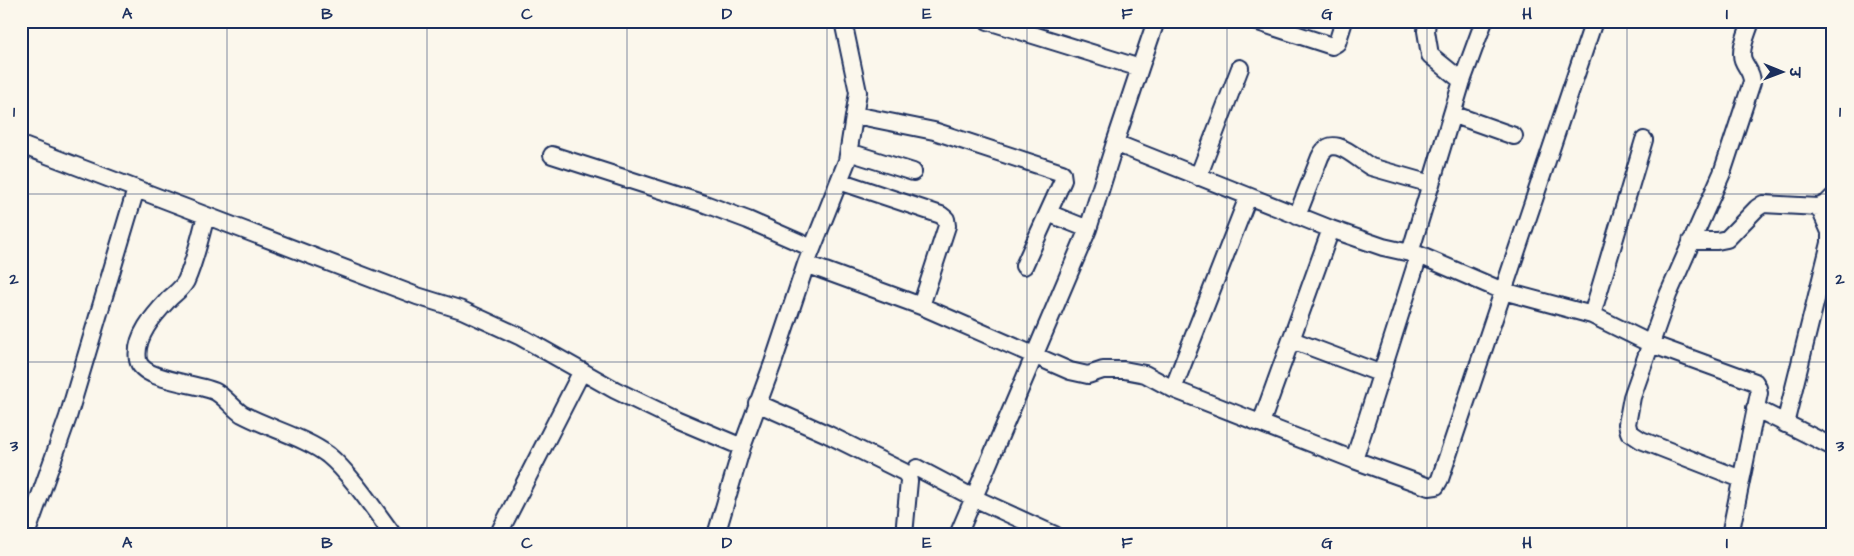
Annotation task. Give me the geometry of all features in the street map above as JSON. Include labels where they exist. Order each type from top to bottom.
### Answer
[{"type":"street","points":[[716,535],[742,446],[773,363],[806,264],[848,161],[858,92],[843,21]]},
{"type":"street","points":[[988,21],[1140,68]]},
{"type":"street","points":[[958,535],[1088,229],[1156,21]]},
{"type":"street","points":[[1255,21],[1332,46],[1337,43],[1344,21]]},
{"type":"street","points":[[1427,21],[1426,31],[1430,55],[1462,81]]},
{"type":"street","points":[[1354,460],[1382,374],[1415,254],[1431,184],[1462,81],[1484,21]]},
{"type":"street","points":[[806,264],[921,306],[1070,371],[1088,375],[1103,370],[1124,370],[1145,374],[1173,389],[1354,460],[1429,487],[1436,486],[1440,479],[1594,21]]},
{"type":"street","points":[[1741,479],[1641,440],[1629,432],[1627,424],[1632,397],[1668,295],[1722,174],[1752,82],[1752,76],[1743,61],[1742,54],[1751,21]]},
{"type":"street","points":[[1198,177],[1240,68]]},
{"type":"street","points":[[1452,114],[1514,136]]},
{"type":"street","points":[[855,115],[934,131],[1062,173],[1063,180],[1024,266]]},
{"type":"street","points":[[1592,315],[1644,140]]},
{"type":"street","points":[[1115,143],[1331,229],[1383,247],[1415,254],[1503,291],[1592,315],[1651,344],[1755,382],[1758,388],[1756,408],[1730,535]]},
{"type":"street","points":[[21,145],[417,296],[462,310],[521,337],[616,390],[671,417],[742,446]]},
{"type":"street","points":[[1297,216],[1320,157],[1327,147],[1333,146],[1344,149],[1371,167],[1431,184]]},
{"type":"street","points":[[849,152],[913,172]]},
{"type":"street","points":[[552,155],[705,204],[748,220],[812,248]]},
{"type":"street","points":[[839,181],[941,215],[946,219],[947,226],[921,306]]},
{"type":"street","points":[[25,527],[68,417],[136,189]]},
{"type":"street","points":[[1173,389],[1248,197]]},
{"type":"street","points":[[1691,241],[1717,242],[1727,239],[1763,204],[1819,207],[1833,197]]},
{"type":"street","points":[[1785,424],[1830,243],[1830,232],[1819,207]]},
{"type":"street","points":[[1048,213],[1088,229]]},
{"type":"street","points":[[206,216],[187,280],[181,290],[170,298],[148,323],[140,344],[138,361],[146,371],[167,379],[197,385],[217,392],[240,412],[328,455],[347,476],[393,535]]},
{"type":"street","points":[[1261,422],[1331,229]]},
{"type":"street","points":[[1292,340],[1382,374]]},
{"type":"street","points":[[498,535],[582,371]]},
{"type":"street","points":[[758,403],[904,472],[908,476],[909,481],[904,535]]},
{"type":"street","points":[[1756,408],[1833,447]]},
{"type":"street","points":[[916,468],[974,498],[1054,535]]}]
